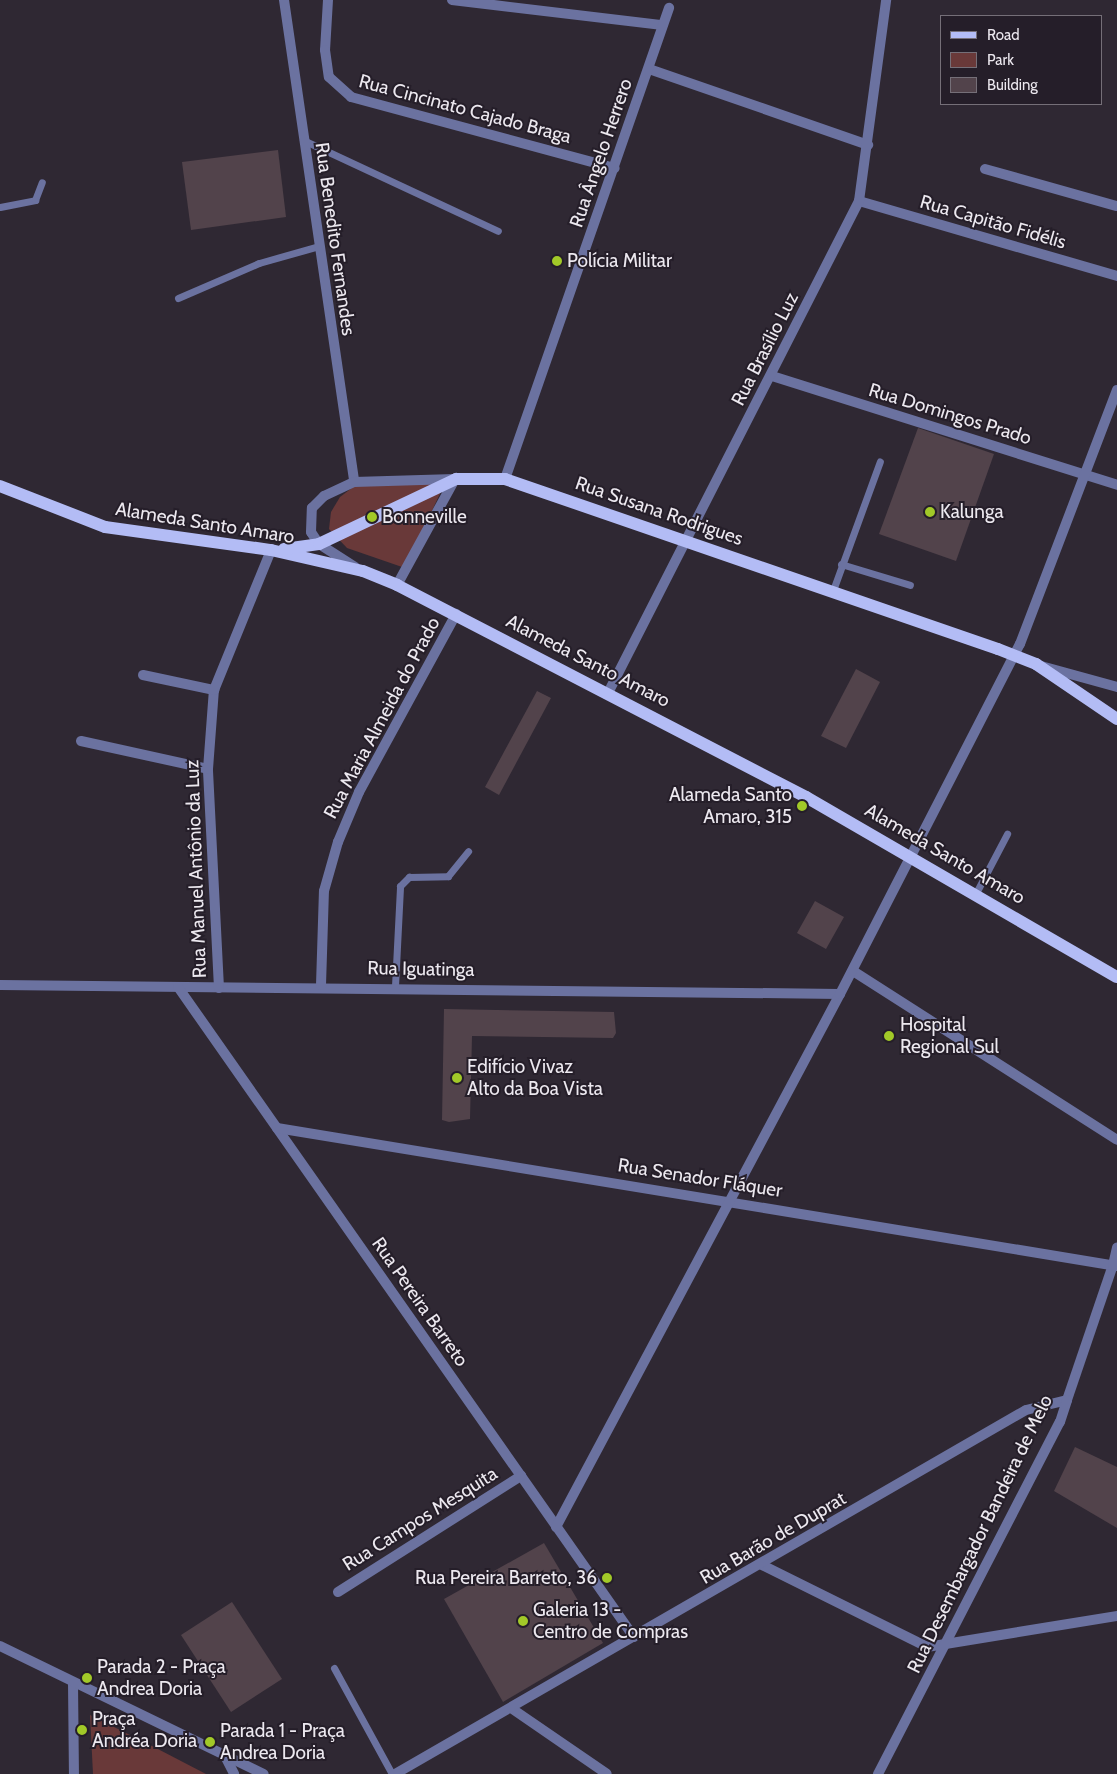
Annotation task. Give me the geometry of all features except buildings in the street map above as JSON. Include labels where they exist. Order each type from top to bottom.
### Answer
[{"type":"main road","name":"Rua Susana Rodrigues","points":[[271,550],[320,544],[456,479],[505,478],[686,539],[832,593],[1014,655],[1036,664],[1117,720]]},
{"type":"main road","name":"Alameda Santo Amaro","points":[[0,486],[105,527],[271,550],[363,572],[397,585],[608,694],[912,857],[1117,977]]},
{"type":"street","name":"Rua Benedito Fernandes","points":[[284,0],[354,482]]},
{"type":"street","name":"Rua Cincinato Cajado Braga","points":[[328,0],[325,50],[329,77],[351,97],[615,168]]},
{"type":"street","points":[[452,0],[663,25]]},
{"type":"street","name":"Rua Brasílio Luz","points":[[608,694],[686,539],[772,376],[859,201],[886,0]]},
{"type":"street","name":"Rua Ângelo Herrero","points":[[505,478],[615,168],[668,8]]},
{"type":"street","points":[[649,69],[868,144]]},
{"type":"street","points":[[985,169],[1117,206]]},
{"type":"street","name":"Rua Capitão Fidélis","points":[[859,201],[1117,276]]},
{"type":"street","name":"Rua Domingos Prado","points":[[772,376],[1117,485]]},
{"type":"street","points":[[556,1526],[853,971],[1014,655],[1088,475],[1117,390]]},
{"type":"street","points":[[363,572],[320,544],[310,532],[312,508],[324,496],[354,482],[456,479]]},
{"type":"street","points":[[397,585],[443,494],[456,479]]},
{"type":"street","name":"Rua Manuel Antônio da Luz","points":[[219,988],[208,769],[214,690],[271,550]]},
{"type":"street","name":"Rua Maria Almeida do Prado","points":[[320,986],[324,890],[338,842],[359,792],[456,614]]},
{"type":"street","name":"Rua Susana Rodrigues","points":[[1036,664],[1083,674],[1117,687]]},
{"type":"street","points":[[143,675],[214,690]]},
{"type":"street","points":[[81,740],[208,769]]},
{"type":"street","points":[[853,971],[1117,1140]]},
{"type":"street","name":"Rua Iguatinga","points":[[0,985],[219,988],[394,986],[840,994]]},
{"type":"street","name":"Rua Pereira Barreto","points":[[178,987],[634,1637]]},
{"type":"street","name":"Rua Senador Fláquer","points":[[276,1128],[730,1200],[1115,1265]]},
{"type":"street","name":"Rua Desembargador Bandeira de Melo","points":[[878,1774],[947,1644],[1067,1400],[1115,1265],[1117,1247]]},
{"type":"street","name":"Rua Barão de Duprat","points":[[393,1774],[762,1566],[1026,1410],[1067,1400]]},
{"type":"street","name":"Rua Campos Mesquita","points":[[338,1592],[521,1476]]},
{"type":"street","points":[[762,1566],[914,1643],[947,1644],[1117,1616]]},
{"type":"street","points":[[0,1646],[264,1774]]},
{"type":"street","points":[[73,1683],[74,1774]]},
{"type":"street","points":[[511,1708],[608,1774]]},
{"type":"street","points":[[224,1756],[234,1774]]},
{"type":"lane","points":[[303,140],[498,231]]},
{"type":"lane","points":[[0,207],[35,200],[42,182]]},
{"type":"lane","points":[[178,298],[250,266],[319,246]]},
{"type":"lane","points":[[832,593],[880,461]]},
{"type":"lane","points":[[841,564],[910,585]]},
{"type":"lane","points":[[976,893],[1007,834]]},
{"type":"lane","points":[[394,986],[400,886],[409,877],[448,876],[468,851]]},
{"type":"lane","points":[[334,1668],[393,1774]]},
{"type":"green space","points":[[445,483],[405,568],[347,548],[329,529],[331,512],[340,497],[357,484]]},
{"type":"green space","points":[[90,1715],[154,1747],[206,1774],[93,1774]]},
{"type":"place","name":"Polícia Militar","points":[[557,261]]},
{"type":"place","name":"Kalunga","points":[[930,512]]},
{"type":"place","name":"Bonneville","points":[[372,517]]},
{"type":"place","name":"Alameda Santo Amaro, 315","points":[[802,806]]},
{"type":"place","name":"Hospital Regional Sul","points":[[889,1036]]},
{"type":"place","name":"Edifício Vivaz Alto da Boa Vista","points":[[457,1078]]},
{"type":"place","name":"Rua Pereira Barreto, 36","points":[[607,1578]]},
{"type":"place","name":"Galeria 13 - Centro de Compras","points":[[523,1621]]},
{"type":"place","name":"Parada 2 - Praça Andrea Doria","points":[[87,1678]]},
{"type":"place","name":"Praça Andréa Doria","points":[[82,1730]]},
{"type":"place","name":"Parada 1 - Praça Andrea Doria","points":[[210,1742]]}]
